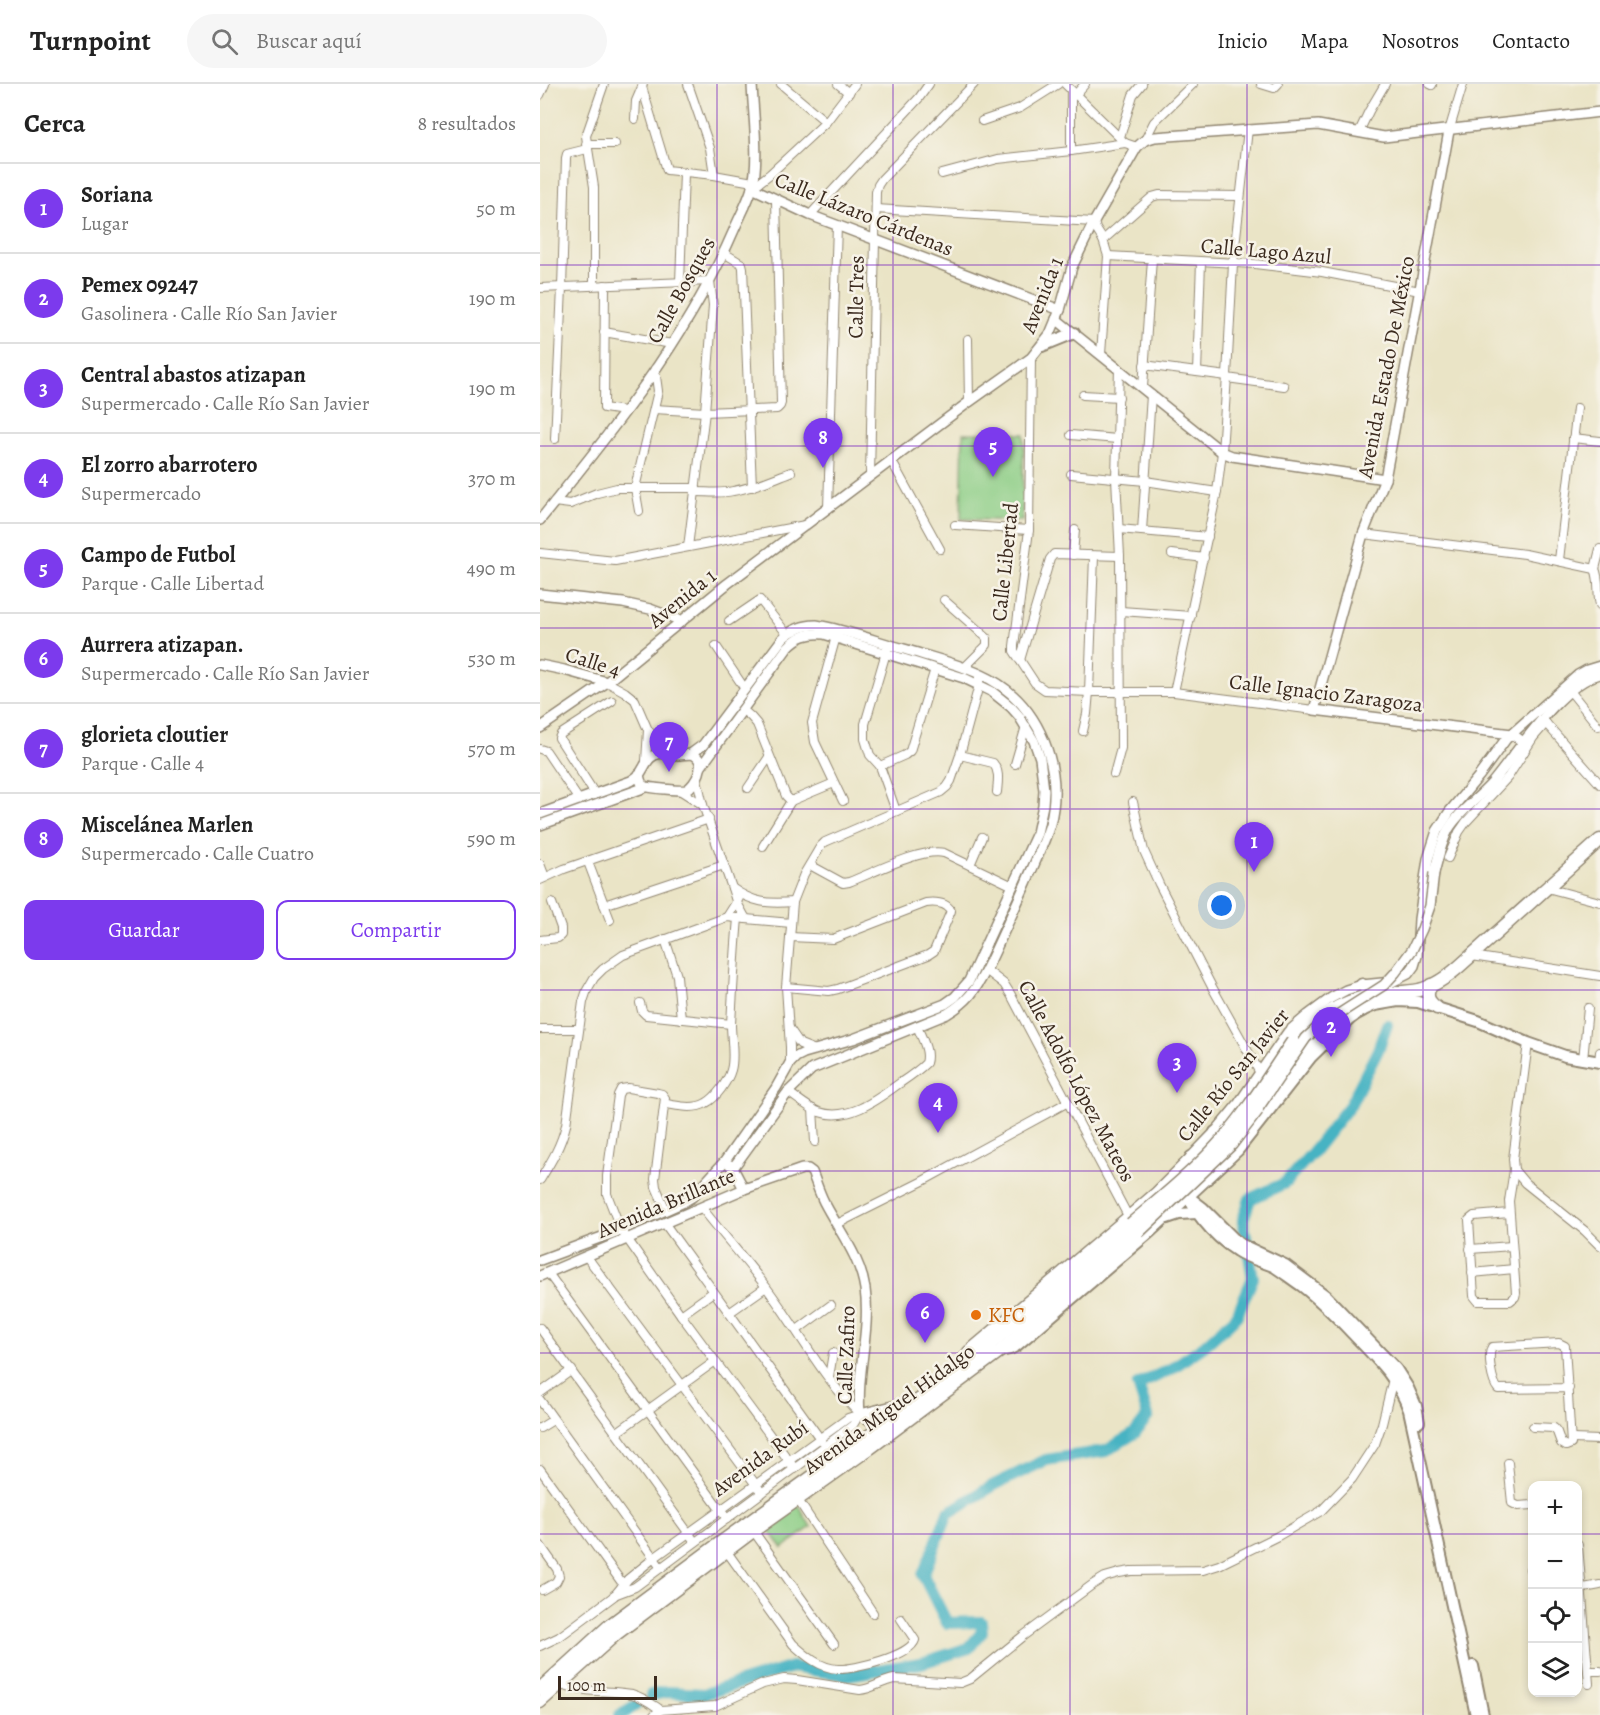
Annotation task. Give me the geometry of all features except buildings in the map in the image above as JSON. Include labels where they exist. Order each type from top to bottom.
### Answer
[{"type":"main road","points":[[1042,346],[1074,333]]},
{"type":"main road","name":"Avenida Miguel Hidalgo","points":[[540,1702],[556,1681],[609,1625],[1000,1351],[1218,1145],[1266,1082],[1291,1037],[1338,1006],[1376,995],[1419,990],[1431,986],[1453,972],[1480,954],[1600,840]]},
{"type":"main road","points":[[1358,986],[1376,995],[1392,982]]},
{"type":"main road","points":[[1431,986],[1427,994],[1428,998],[1430,1003],[1437,1008]]},
{"type":"main road","points":[[1257,1110],[1272,1096],[1311,1046],[1325,1033],[1375,1005],[1398,1001],[1418,1002],[1478,1021],[1565,1056],[1583,1060],[1600,1059]]},
{"type":"main road","points":[[1306,1029],[1308,1014]]},
{"type":"main road","points":[[1164,1219],[1238,1150],[1311,1057],[1353,1016]]},
{"type":"main road","name":"Avenida Miguel Hidalgo","points":[[885,1430],[917,1400],[958,1371],[1231,1144],[1257,1110]]},
{"type":"main road","points":[[1215,1132],[1215,1146],[1219,1150],[1225,1152],[1238,1150]]},
{"type":"main road","points":[[1191,1157],[1185,1174],[1185,1184],[1188,1197],[1197,1213],[1229,1245],[1285,1265],[1326,1296],[1408,1388],[1416,1406],[1484,1715]]},
{"type":"main road","points":[[1156,1192],[1177,1191],[1188,1197],[1203,1208],[1251,1254]]},
{"type":"main road","points":[[1136,1223],[1164,1219],[1179,1214],[1197,1213]]},
{"type":"main road","points":[[1395,1373],[1409,1410],[1476,1715]]},
{"type":"main road","name":"Avenida Miguel Hidalgo","points":[[540,1689],[556,1681]]},
{"type":"street","points":[[540,95],[543,84]]},
{"type":"street","points":[[594,285],[594,187],[586,136],[604,84]]},
{"type":"street","points":[[688,84],[710,148],[714,175]]},
{"type":"street","name":"Calle Lázaro Cárdenas","points":[[752,84],[756,165],[753,185],[776,200],[1058,315],[1074,333],[1222,452],[1232,456],[1385,479]]},
{"type":"street","points":[[781,84],[826,122]]},
{"type":"street","points":[[838,84],[849,93]]},
{"type":"street","name":"Calle Bosques","points":[[540,520],[624,411],[672,344],[710,281],[753,185],[770,174],[826,122],[855,84]]},
{"type":"street","points":[[810,215],[919,98],[929,84]]},
{"type":"street","name":"Calle Tres","points":[[870,476],[876,192],[882,179],[974,84]]},
{"type":"street","points":[[982,121],[1020,108],[1058,84]]},
{"type":"street","points":[[1070,88],[1085,84]]},
{"type":"street","points":[[1122,140],[1133,95],[1142,84]]},
{"type":"street","points":[[1145,140],[1154,122],[1193,84]]},
{"type":"street","points":[[1261,84],[1274,88],[1278,84]]},
{"type":"street","points":[[1449,131],[1463,84]]},
{"type":"street","points":[[1359,132],[1384,85]]},
{"type":"street","points":[[642,86],[667,170],[714,175],[753,185]]},
{"type":"street","points":[[635,119],[636,101],[642,86]]},
{"type":"street","points":[[1070,88],[1122,140],[1137,147]]},
{"type":"street","points":[[1070,88],[1071,151]]},
{"type":"street","points":[[1145,140],[1155,137],[1318,124],[1384,137],[1600,112]]},
{"type":"street","points":[[1174,692],[1217,492],[1222,452],[1233,264],[1248,129]]},
{"type":"street","name":"Avenida Estado De México","points":[[1314,710],[1363,534],[1385,479],[1449,131]]},
{"type":"street","points":[[942,174],[998,159],[1071,151],[1122,140]]},
{"type":"street","name":"Avenida 1","points":[[540,728],[608,682],[805,525],[1031,358],[1050,334],[1072,267],[1094,222],[1137,147],[1145,140]]},
{"type":"street","points":[[555,439],[566,158],[567,154],[587,147],[615,144]]},
{"type":"street","points":[[680,282],[684,173]]},
{"type":"street","points":[[1103,240],[1152,197],[1159,195],[1240,196]]},
{"type":"street","points":[[654,409],[705,412],[748,411],[777,409],[780,406],[776,200]]},
{"type":"street","points":[[876,209],[1094,222],[1108,256],[1101,354]]},
{"type":"street","points":[[828,508],[837,225]]},
{"type":"street","points":[[724,253],[742,264],[743,268],[752,487]]},
{"type":"street","name":"Calle Lago Azul","points":[[1108,256],[1255,264],[1322,273],[1420,291]]},
{"type":"street","points":[[1143,387],[1152,259]]},
{"type":"street","points":[[1197,372],[1201,262]]},
{"type":"street","points":[[540,288],[710,281],[713,305],[705,412],[688,547]]},
{"type":"street","points":[[605,285],[604,408],[624,411]]},
{"type":"street","points":[[604,332],[672,344]]},
{"type":"street","points":[[968,339],[969,402]]},
{"type":"street","name":"Calle Libertad","points":[[1020,660],[1014,651],[1014,646],[1029,530],[1031,358]]},
{"type":"street","points":[[1144,365],[1284,386]]},
{"type":"street","points":[[1114,774],[1121,748],[1120,556],[1114,478],[1119,368]]},
{"type":"street","points":[[639,511],[635,488],[658,391],[655,369]]},
{"type":"street","points":[[1083,395],[1119,397]]},
{"type":"street","points":[[1142,531],[1151,395]]},
{"type":"street","points":[[1559,560],[1576,408]]},
{"type":"street","points":[[1071,435],[1117,439]]},
{"type":"street","points":[[1573,438],[1600,441]]},
{"type":"street","points":[[891,460],[940,549]]},
{"type":"street","points":[[554,502],[570,504],[617,488],[695,490],[719,493],[752,487],[791,472]]},
{"type":"street","points":[[1071,474],[1145,481],[1217,492]]},
{"type":"street","points":[[540,553],[615,561],[805,525]]},
{"type":"street","points":[[955,525],[1029,530]]},
{"type":"street","points":[[1119,529],[1208,537]]},
{"type":"street","points":[[1073,555],[1075,531]]},
{"type":"street","points":[[1363,534],[1525,554],[1595,569],[1598,572],[1600,605]]},
{"type":"street","points":[[1595,569],[1600,549]]},
{"type":"street","points":[[1172,554],[1204,558]]},
{"type":"street","points":[[1020,660],[1050,559],[1054,555],[1120,556]]},
{"type":"street","points":[[1083,730],[1089,692],[1094,556]]},
{"type":"street","points":[[540,594],[623,603],[650,609],[682,621]]},
{"type":"street","points":[[729,621],[760,600],[787,634]]},
{"type":"street","points":[[944,600],[987,638],[987,645],[964,668]]},
{"type":"street","points":[[1121,611],[1191,616]]},
{"type":"street","points":[[681,791],[692,786],[697,779],[700,768],[743,710],[751,687],[787,634],[807,625],[816,625],[837,634],[887,649],[964,668],[1005,688],[1028,712],[1044,741],[1053,776],[1054,795],[1046,837],[977,987],[963,1003],[947,1014],[822,1064],[803,1076],[788,1092],[733,1168]]},
{"type":"street","points":[[540,814],[631,781],[639,774],[646,761],[653,756],[661,753],[692,753],[703,745],[794,640],[804,635],[837,634]]},
{"type":"street","points":[[837,634],[812,723],[815,742],[843,801]]},
{"type":"street","points":[[716,646],[751,687]]},
{"type":"street","points":[[790,1063],[796,1056],[853,1040],[945,1004],[955,997],[969,981],[1037,833],[1043,805],[1043,773],[1040,758],[1026,726],[1011,707],[979,685],[887,649]]},
{"type":"street","points":[[887,649],[864,732],[870,755],[880,766],[896,811]]},
{"type":"street","name":"Calle Ignacio Zaragoza","points":[[1020,660],[1035,683],[1045,690],[1121,693],[1174,692],[1512,734],[1523,742]]},
{"type":"street","name":"Calle 4","points":[[540,665],[608,682],[626,692],[635,700],[648,730],[669,754]]},
{"type":"street","points":[[1523,742],[1541,718],[1587,670],[1600,666]]},
{"type":"street","points":[[880,766],[910,751],[935,669]]},
{"type":"street","points":[[803,1076],[793,1072],[790,1063],[786,987],[793,902],[804,874],[825,842],[941,792],[947,787],[960,755],[979,685],[979,674]]},
{"type":"street","points":[[1568,689],[1600,674]]},
{"type":"street","points":[[1568,689],[1598,726]]},
{"type":"street","points":[[596,794],[559,738],[561,734],[612,701]]},
{"type":"street","points":[[743,710],[757,724],[786,796],[791,801]]},
{"type":"street","points":[[1392,982],[1408,974],[1417,956],[1419,919],[1428,859],[1437,831],[1450,811],[1512,734],[1541,718]]},
{"type":"street","points":[[1541,718],[1600,784]]},
{"type":"street","points":[[1448,858],[1459,832],[1508,777],[1533,738],[1541,718]]},
{"type":"street","points":[[1015,764],[1026,726]]},
{"type":"street","name":"Calle 4","points":[[646,761],[648,730]]},
{"type":"street","name":"Avenida Miguel Hidalgo","points":[[1257,1110],[1306,1038],[1317,1028],[1383,985],[1412,950],[1430,906],[1434,873],[1449,828],[1462,811],[1493,781],[1523,742]]},
{"type":"street","points":[[540,749],[546,751],[579,800]]},
{"type":"street","points":[[692,753],[698,759],[700,768]]},
{"type":"street","points":[[960,755],[993,763],[998,772],[997,792]]},
{"type":"street","points":[[748,788],[769,757]]},
{"type":"street","points":[[639,774],[641,783],[646,787]]},
{"type":"street","points":[[666,1104],[689,1107],[707,1103],[730,1074],[732,1067],[731,1024],[742,919],[739,898],[732,888],[703,805],[697,779]]},
{"type":"street","points":[[762,846],[791,801],[834,783]]},
{"type":"street","points":[[540,825],[646,787],[681,791],[703,805]]},
{"type":"street","points":[[1133,802],[1144,851],[1159,884],[1212,987],[1260,1073]]},
{"type":"street","points":[[540,864],[543,879],[709,819]]},
{"type":"street","points":[[970,865],[982,837]]},
{"type":"street","points":[[810,865],[843,883],[921,853],[944,853],[1013,886]]},
{"type":"street","points":[[588,862],[610,920]]},
{"type":"street","points":[[604,905],[724,865]]},
{"type":"street","points":[[1547,888],[1600,902]]},
{"type":"street","points":[[739,898],[763,903],[793,902]]},
{"type":"street","points":[[727,917],[739,898]]},
{"type":"street","points":[[786,987],[828,991],[838,989],[928,955],[934,951],[951,911],[949,907],[937,902],[926,903],[833,939],[790,937]]},
{"type":"street","points":[[540,940],[558,938],[561,935],[561,928],[552,903]]},
{"type":"street","points":[[540,1180],[562,1141],[583,1002],[594,978],[614,960],[631,952],[727,917],[791,923]]},
{"type":"street","points":[[665,939],[678,976],[681,1018]]},
{"type":"street","points":[[1480,954],[1600,976]]},
{"type":"street","name":"Calle Adolfo López Mateos","points":[[986,970],[1004,984],[1136,1223]]},
{"type":"street","name":"Calle Río San Javier","points":[[1136,1223],[1156,1192],[1215,1132],[1308,1014],[1331,998],[1358,986],[1392,982]]},
{"type":"street","points":[[1338,1006],[1358,986]]},
{"type":"street","points":[[640,1003],[646,1015],[731,1024]]},
{"type":"street","points":[[1583,1060],[1588,1008]]},
{"type":"street","points":[[788,1092],[813,1109],[831,1114],[861,1108],[873,1102],[926,1063],[928,1058],[917,1026]]},
{"type":"street","points":[[788,1027],[800,1044],[817,1050],[823,1056],[822,1064]]},
{"type":"street","points":[[540,1029],[578,1029]]},
{"type":"street","points":[[1509,1213],[1471,1217],[1468,1223],[1474,1296],[1478,1301],[1510,1301],[1516,1293],[1509,1191],[1514,1170],[1513,1160],[1528,1043]]},
{"type":"street","name":"Avenida Brillante","points":[[540,1260],[621,1230],[692,1197],[725,1161],[776,1088],[790,1063]]},
{"type":"street","points":[[666,1210],[655,1179],[665,1098],[658,1092],[621,1089],[618,1095],[606,1176],[607,1194],[621,1230],[714,1362],[795,1469]]},
{"type":"street","points":[[837,1224],[921,1182],[1068,1102]]},
{"type":"street","points":[[813,1109],[815,1142]]},
{"type":"street","points":[[725,1161],[733,1168],[744,1189]]},
{"type":"street","name":"Avenida Brillante","points":[[544,1274],[744,1189],[808,1169]]},
{"type":"street","name":"Calle Zafiro","points":[[808,1169],[812,1172],[825,1203],[853,1252],[865,1288],[866,1324],[860,1414],[885,1430]]},
{"type":"street","points":[[1514,1170],[1525,1183],[1585,1231],[1600,1246]]},
{"type":"street","points":[[702,1208],[766,1287],[829,1377],[860,1414],[917,1400]]},
{"type":"street","points":[[665,1224],[825,1446]]},
{"type":"street","points":[[1470,1249],[1512,1245]]},
{"type":"street","points":[[587,1257],[762,1493]]},
{"type":"street","points":[[1472,1273],[1514,1269]]},
{"type":"street","points":[[544,1274],[648,1410],[727,1519]]},
{"type":"street","points":[[729,1313],[766,1287]]},
{"type":"street","points":[[681,1316],[714,1292]]},
{"type":"street","points":[[797,1330],[831,1305]]},
{"type":"street","points":[[540,1328],[696,1542]]},
{"type":"street","points":[[1569,1388],[1498,1389],[1494,1384],[1489,1350],[1496,1346],[1563,1344],[1566,1350],[1575,1440]]},
{"type":"street","points":[[829,1377],[833,1353]]},
{"type":"street","points":[[616,1433],[714,1362]]},
{"type":"street","points":[[540,1393],[572,1370]]},
{"type":"street","points":[[556,1681],[573,1688],[634,1695],[645,1699],[658,1713],[715,1706],[763,1684],[784,1679],[860,1690],[869,1689],[894,1679],[960,1683],[970,1679],[1023,1636],[1092,1584],[1105,1577],[1131,1571],[1203,1570],[1219,1565],[1278,1536],[1321,1510],[1352,1479],[1375,1444],[1395,1373]]},
{"type":"street","points":[[540,1400],[661,1568]]},
{"type":"street","name":"Avenida Rubí","points":[[540,1646],[559,1637],[626,1587],[654,1558],[720,1509],[848,1418],[860,1414]]},
{"type":"street","name":"Avenida Rubí","points":[[626,1587],[635,1587],[795,1469],[853,1425],[860,1414]]},
{"type":"street","points":[[540,1428],[554,1420]]},
{"type":"street","points":[[1533,1427],[1554,1428],[1563,1445],[1570,1445],[1575,1440],[1600,1440]]},
{"type":"street","points":[[1508,1463],[1512,1503],[1518,1506],[1528,1505]]},
{"type":"street","points":[[540,1469],[626,1587]]},
{"type":"street","points":[[795,1495],[873,1613]]},
{"type":"street","points":[[750,1527],[834,1644]]},
{"type":"street","points":[[540,1545],[560,1576],[556,1582],[542,1590]]},
{"type":"street","points":[[723,1547],[793,1644],[821,1665],[838,1669],[851,1668],[905,1651],[912,1646],[915,1640],[901,1619]]},
{"type":"street","points":[[1582,1589],[1600,1586]]},
{"type":"street","points":[[1582,1622],[1589,1684]]},
{"type":"street","points":[[1588,1671],[1600,1671]]},
{"type":"green space","points":[[963,433],[1024,434],[1022,521],[961,519]]},
{"type":"green space","points":[[795,1499],[811,1527],[783,1548],[764,1524]]},
{"type":"waterway","points":[[651,1695],[667,1692],[704,1694],[792,1667],[847,1675],[921,1663],[969,1648],[982,1632],[981,1622],[947,1623],[923,1575],[948,1513],[994,1485],[1046,1460],[1106,1451],[1135,1433],[1148,1416],[1138,1385],[1171,1369],[1204,1346],[1236,1317],[1253,1278],[1243,1220],[1250,1199],[1285,1183],[1350,1105],[1378,1050],[1387,1025]]},
{"type":"waterway","points":[[620,1715],[636,1705]]},
{"type":"place","name":"Miscelánea Marlen","points":[[823,468]]},
{"type":"place","name":"Campo de Futbol","points":[[993,477]]},
{"type":"place","name":"glorieta cloutier","points":[[669,772]]},
{"type":"place","name":"Soriana","points":[[1254,872]]},
{"type":"place","name":"Pemex 09247","points":[[1331,1057]]},
{"type":"place","name":"Central abastos atizapan","points":[[1177,1093]]},
{"type":"place","name":"El zorro abarrotero","points":[[938,1133]]},
{"type":"place","name":"KFC","points":[[976,1315]]},
{"type":"place","name":"Aurrera atizapan.","points":[[925,1343]]}]
